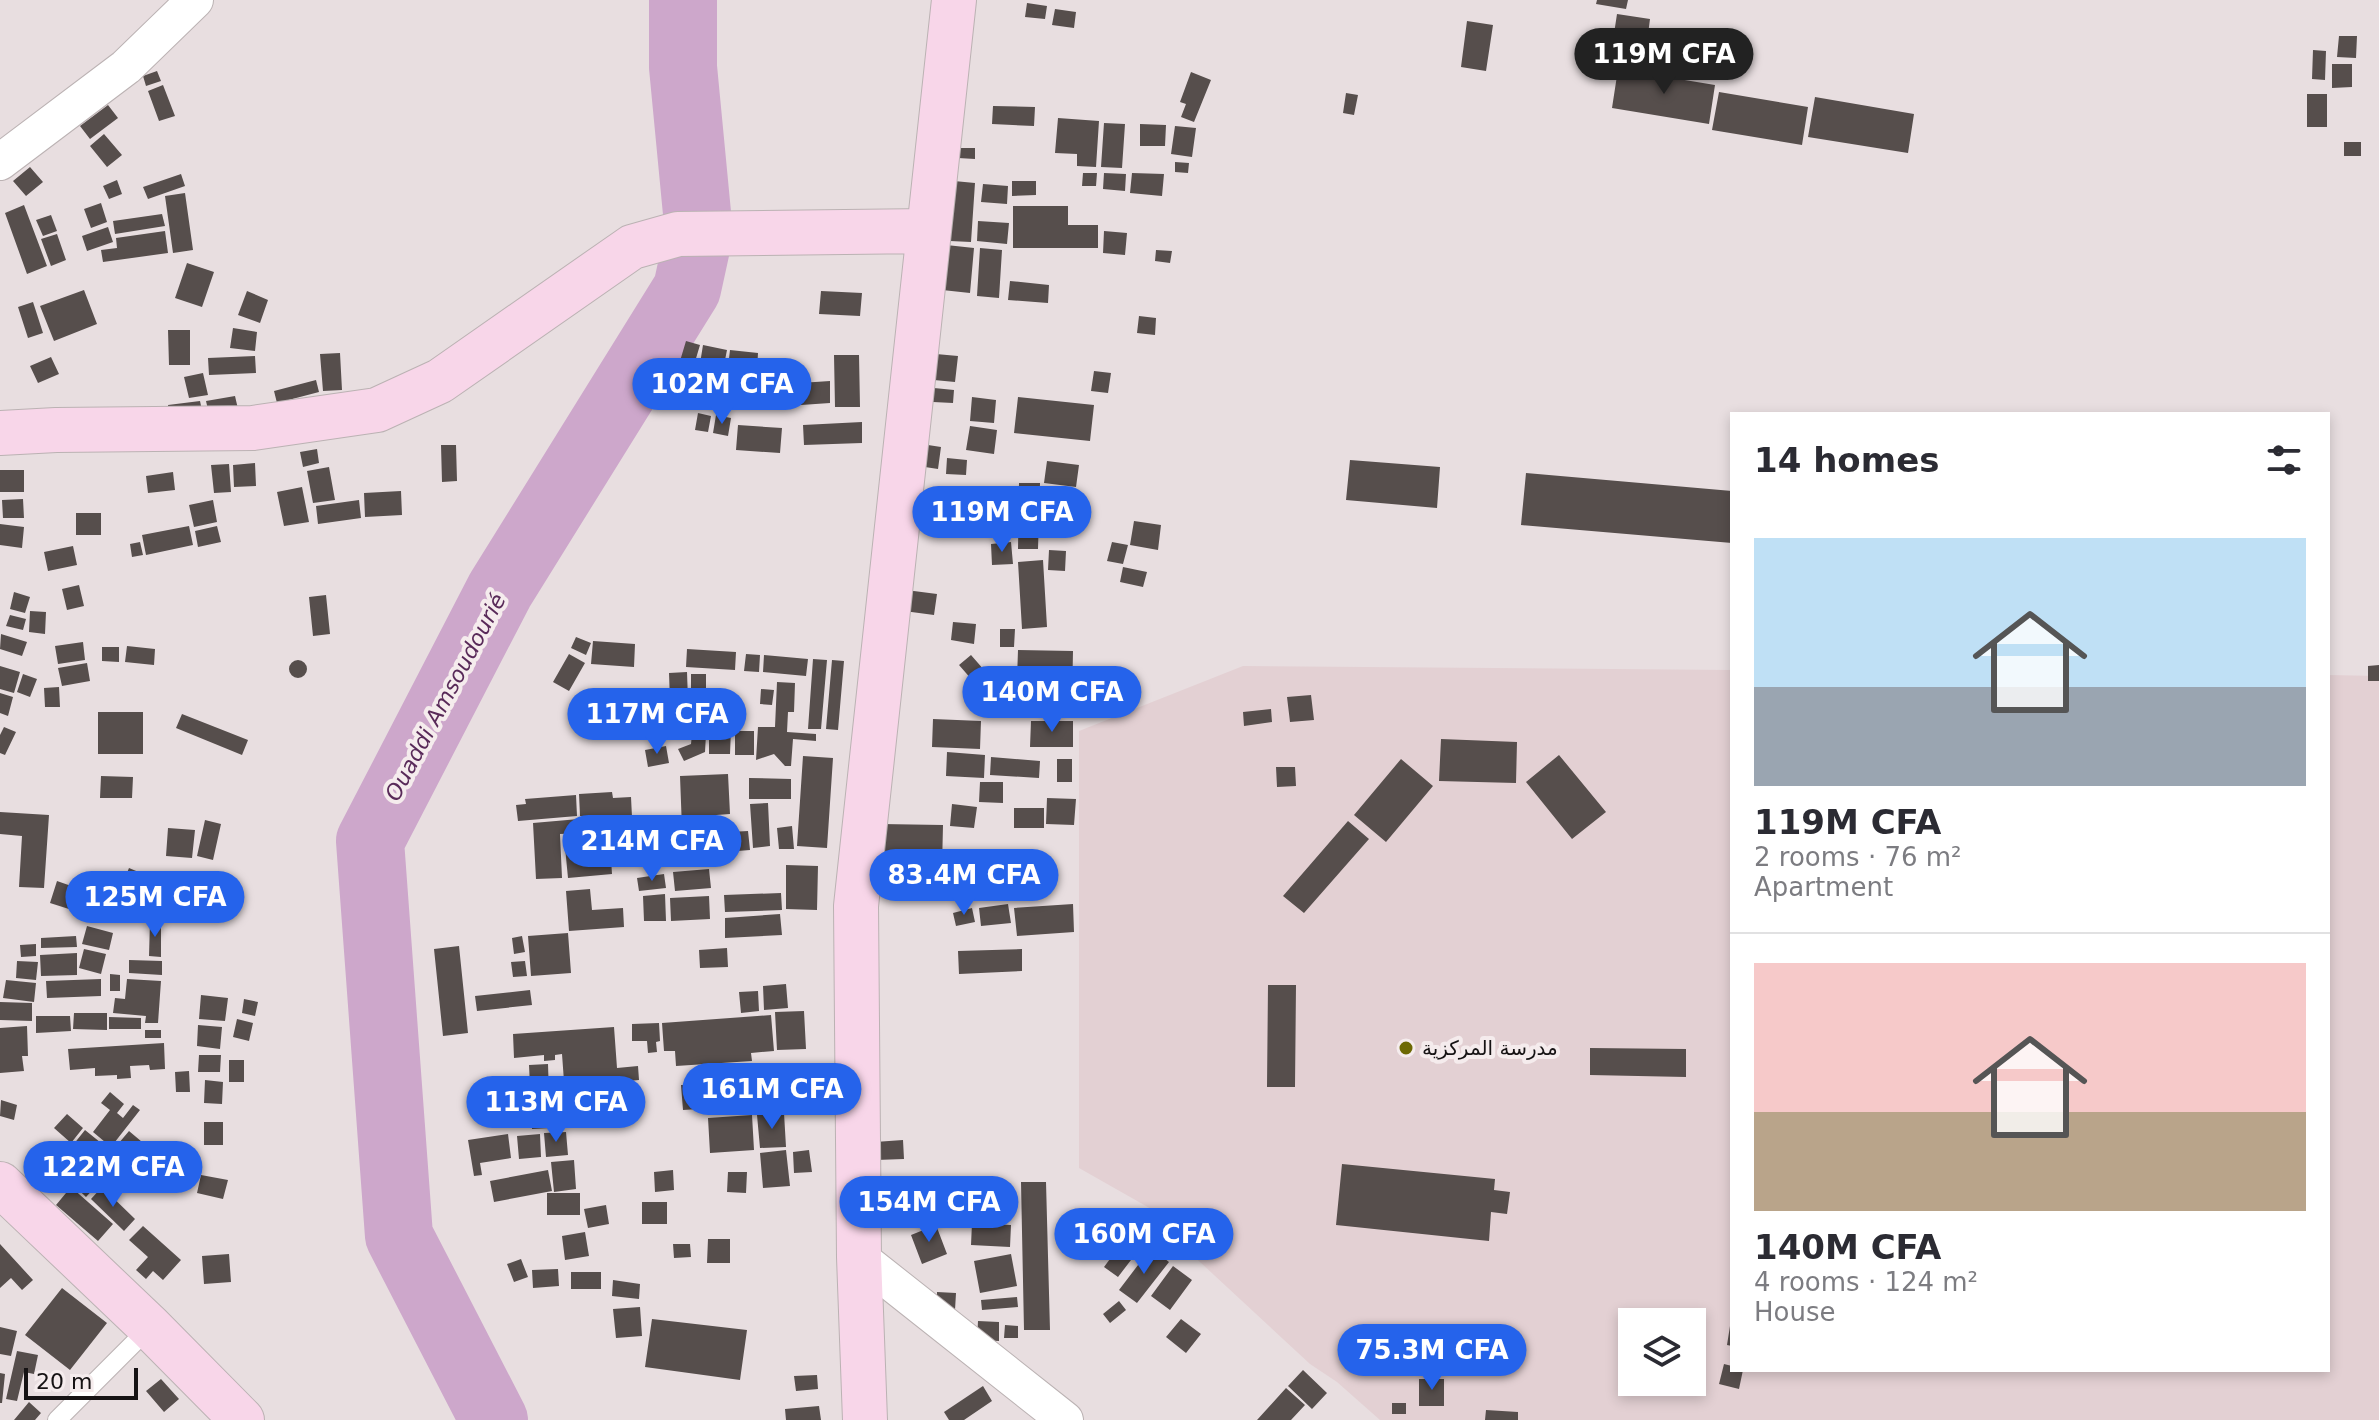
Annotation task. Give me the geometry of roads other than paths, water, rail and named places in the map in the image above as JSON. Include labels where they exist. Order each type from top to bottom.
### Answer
[{"type":"street","points":[[0,162],[126,67],[195,0]]},
{"type":"street","points":[[865,1420],[859,1257],[856,906],[954,0]]},
{"type":"street","points":[[0,433],[253,428],[377,410],[440,381],[632,247],[678,234],[928,231]]},
{"type":"street","points":[[0,1184],[242,1420]]},
{"type":"street","points":[[859,1257],[1065,1420]]},
{"type":"lane","points":[[57,1420],[150,1327]]},
{"type":"waterway","name":"Ouaddi Amsoudourié","points":[[494,1420],[399,1236],[370,841],[500,590],[687,289],[699,234],[683,67],[683,0]]},
{"type":"place","name":"مدرسة المركزية","points":[[1406,1048]]}]
